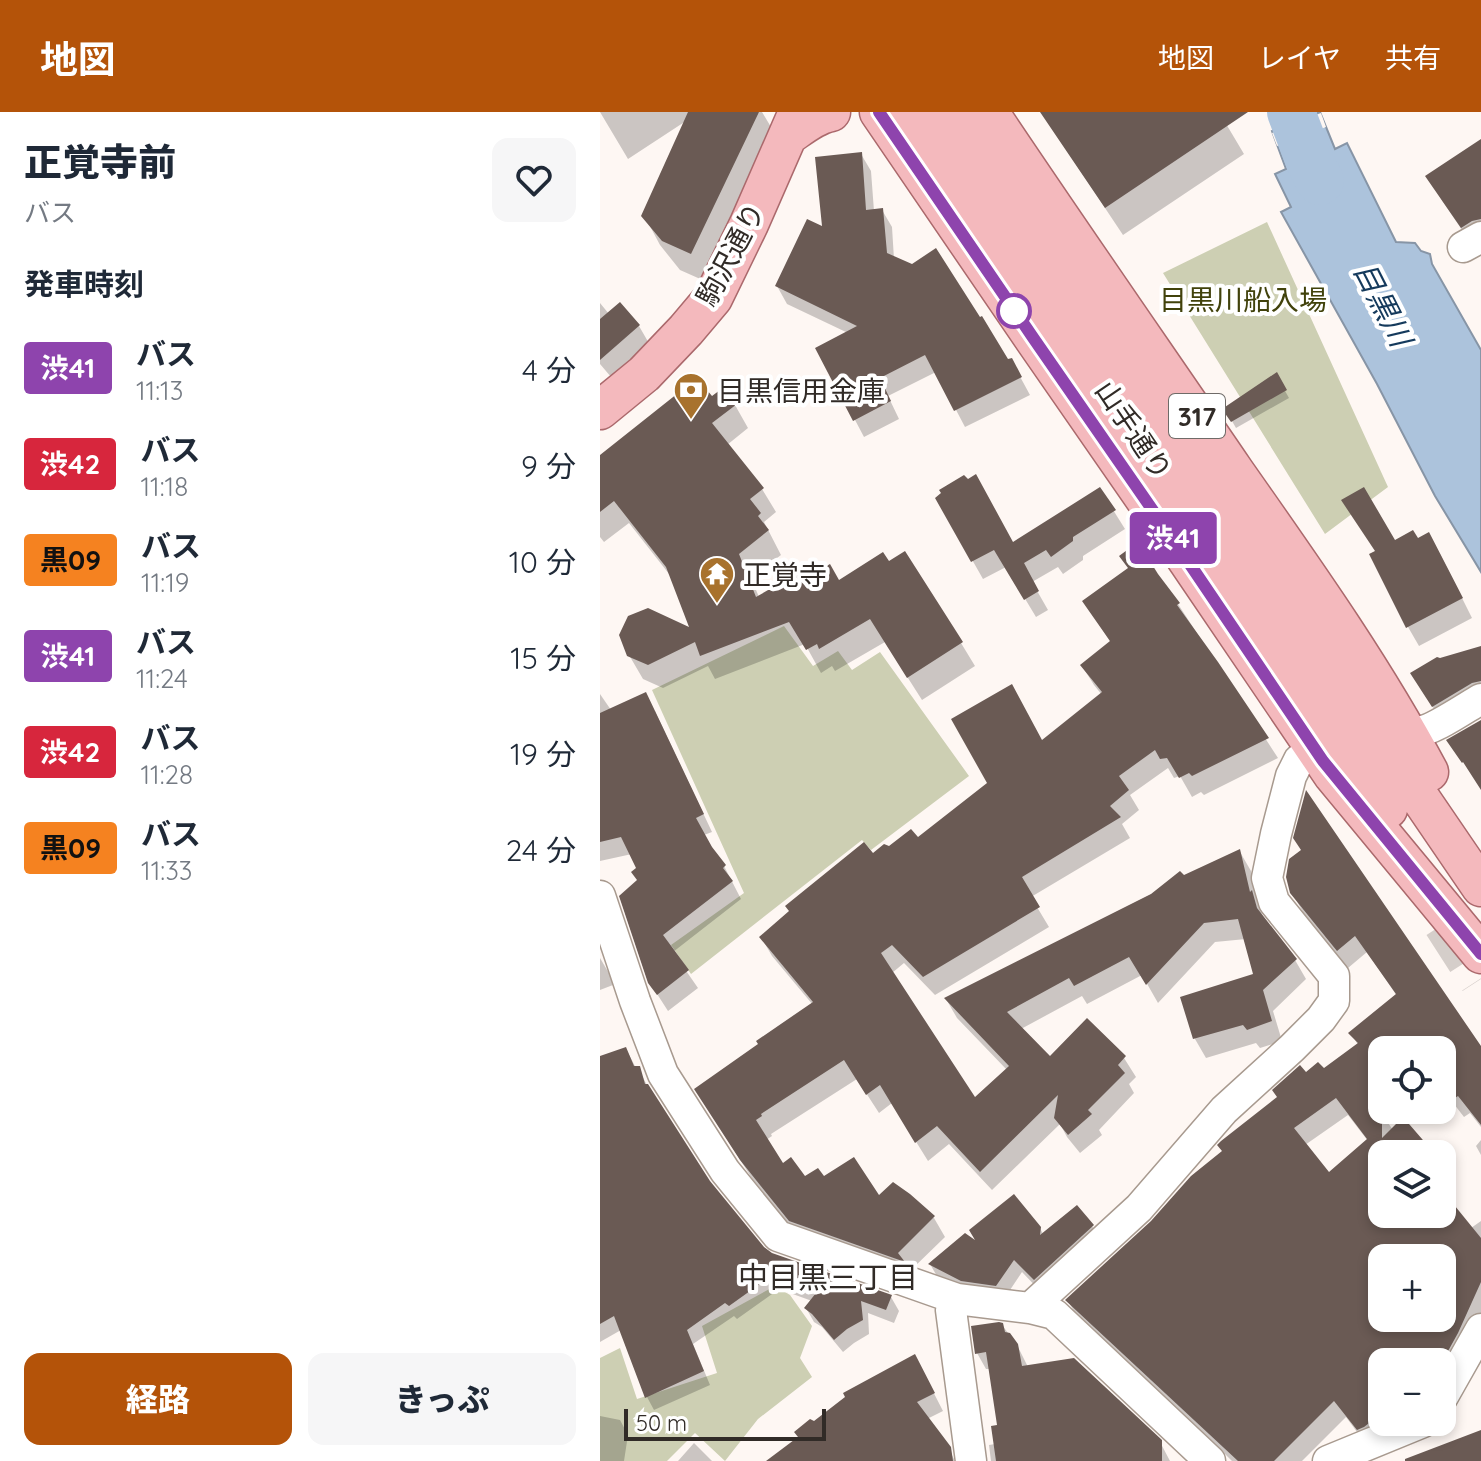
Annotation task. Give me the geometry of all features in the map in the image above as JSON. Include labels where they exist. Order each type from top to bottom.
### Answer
[{"type":"main road","points":[[794,124],[831,112]]},
{"type":"main road","name":"山手通り","points":[[952,112],[1481,887]]},
{"type":"main road","name":"317","points":[[989,112],[1302,568],[1402,721],[1481,869]]},
{"type":"main road","name":"山手通り","points":[[887,116],[1205,535],[1481,952]]},
{"type":"main road","name":"317","points":[[887,116],[1333,775],[1481,952]]},
{"type":"main road","name":"駒沢通り","points":[[600,410],[644,374],[713,298],[794,124]]},
{"type":"street","points":[[1402,721],[1415,731],[1421,731],[1481,699]]},
{"type":"street","points":[[1035,1304],[1139,1208],[1224,1110],[1302,1039],[1334,1001],[1334,976],[1274,902],[1267,878],[1291,776],[1299,760],[1314,748]]},
{"type":"street","points":[[600,896],[663,1074],[725,1171],[778,1236],[957,1299],[1035,1304],[1054,1314],[1210,1461]]},
{"type":"street","points":[[957,1299],[951,1310],[971,1461]]},
{"type":"street","points":[[1456,1373],[1481,1329]]},
{"type":"street","points":[[1328,1461],[1389,1436]]},
{"type":"green space","name":"目黒川船入場","points":[[1267,222],[1388,487],[1325,534],[1163,273]]},
{"type":"green space","points":[[784,626],[813,666],[838,651],[852,670],[880,652],[969,776],[871,850],[862,840],[691,974],[671,945],[744,893],[652,690]]},
{"type":"green space","points":[[775,1286],[790,1295],[812,1326],[800,1358],[812,1377],[758,1419],[725,1461],[695,1433],[667,1461],[600,1461],[600,1358],[620,1348],[637,1399],[717,1373],[702,1326]]},
{"type":"water","points":[[1320,112],[1335,149],[1347,143],[1396,242],[1415,243],[1421,251],[1430,254],[1432,264],[1481,350],[1481,572],[1435,496],[1377,384],[1281,212],[1291,207],[1275,174],[1286,169],[1272,131]]},
{"type":"pier","points":[[1321,113],[1326,127],[1277,146],[1272,133]]},
{"type":"building","points":[[688,112],[759,112],[691,254],[662,241],[641,216]]},
{"type":"building","points":[[1040,112],[1248,112],[1105,208]]},
{"type":"building","points":[[1481,139],[1481,219],[1461,228],[1425,176]]},
{"type":"building","points":[[862,152],[866,210],[883,208],[887,253],[912,264],[936,248],[1022,377],[954,411],[925,355],[880,378],[891,401],[853,421],[815,348],[857,326],[775,286],[807,219],[822,226],[815,157]]},
{"type":"building","points":[[620,302],[640,325],[600,360],[600,319]]},
{"type":"building","points":[[1277,372],[1287,390],[1231,422],[1222,409]]},
{"type":"building","points":[[697,378],[712,396],[724,387],[737,404],[712,423],[764,488],[750,499],[769,530],[739,554],[756,597],[810,566],[815,573],[830,564],[839,580],[883,552],[889,561],[905,551],[963,642],[907,678],[870,619],[819,649],[817,644],[806,650],[789,622],[700,656],[695,642],[648,665],[627,656],[619,635],[628,616],[648,608],[689,627],[666,567],[614,501],[600,512],[600,455]]},
{"type":"building","points":[[976,474],[1013,542],[1100,487],[1116,510],[1073,537],[1073,541],[1051,557],[1046,550],[1024,563],[1039,591],[1024,600],[994,550],[971,562],[935,498],[941,493],[939,490],[964,475],[968,479]]},
{"type":"building","points":[[1364,487],[1395,540],[1413,530],[1418,538],[1429,532],[1463,598],[1406,628],[1369,554],[1375,551],[1341,500]]},
{"type":"building","points":[[1138,542],[1180,603],[1177,605],[1269,738],[1192,776],[1189,773],[1179,778],[1167,758],[1160,759],[1155,750],[1119,776],[1129,790],[1110,806],[1121,817],[1022,877],[1040,907],[923,977],[892,945],[881,953],[975,1097],[1009,1066],[944,998],[1151,894],[1180,871],[1184,875],[1240,849],[1257,908],[1297,959],[1263,990],[1272,1021],[1247,1030],[1243,1025],[1193,1039],[1180,997],[1253,974],[1238,919],[1204,923],[1146,985],[1129,957],[1074,986],[1069,978],[1007,1012],[1050,1056],[1087,1018],[1126,1056],[1118,1065],[1125,1073],[1088,1110],[1092,1114],[1068,1135],[1054,1118],[1058,1095],[980,1172],[937,1126],[915,1143],[880,1085],[866,1095],[844,1060],[756,1120],[783,1163],[791,1157],[805,1176],[818,1168],[824,1176],[854,1157],[879,1195],[893,1182],[935,1216],[898,1253],[905,1262],[789,1221],[740,1160],[694,1089],[813,1002],[759,937],[789,911],[785,906],[864,842],[873,853],[884,844],[889,846],[911,829],[918,837],[987,783],[951,719],[1012,684],[1042,740],[1102,692],[1080,665],[1110,641],[1082,601],[1128,568],[1119,556]]},
{"type":"building","points":[[1481,646],[1481,681],[1472,683],[1432,707],[1410,673],[1437,657]]},
{"type":"building","points":[[646,692],[704,814],[696,818],[733,881],[663,935],[689,970],[657,995],[648,983],[619,896],[637,880],[631,872],[636,868],[621,837],[600,842],[600,713]]},
{"type":"building","points":[[1481,720],[1481,790],[1446,740]]},
{"type":"building","points":[[1306,790],[1481,1046],[1481,1125],[1456,1097],[1456,1036],[1368,1036],[1368,1124],[1382,1124],[1382,1138],[1396,1124],[1409,1124],[1423,1140],[1368,1140],[1368,1228],[1456,1228],[1456,1207],[1481,1238],[1481,1282],[1450,1348],[1368,1348],[1368,1424],[1364,1427],[1357,1430],[1334,1401],[1274,1461],[1238,1461],[1065,1300],[1151,1221],[1191,1176],[1222,1151],[1217,1145],[1221,1141],[1277,1097],[1272,1090],[1300,1065],[1306,1072],[1318,1062],[1324,1068],[1358,1043],[1348,1033],[1396,994],[1355,936],[1337,951],[1290,893],[1286,877],[1289,859],[1301,850],[1293,838]],"holes":[[[1336,1098],[1367,1139],[1329,1172],[1294,1128]]]},
{"type":"building","points":[[626,1047],[634,1066],[640,1066],[645,1084],[648,1084],[710,1181],[764,1247],[772,1253],[892,1295],[886,1310],[861,1301],[863,1320],[834,1340],[804,1308],[816,1293],[771,1276],[729,1306],[725,1303],[687,1330],[704,1371],[645,1398],[614,1316],[600,1324],[600,1056]]},
{"type":"building","points":[[1014,1194],[1041,1227],[1040,1235],[1077,1205],[1094,1225],[1034,1280],[1014,1260],[996,1286],[961,1281],[928,1264],[965,1233],[975,1240],[969,1230]]},
{"type":"building","points":[[999,1322],[1018,1344],[1022,1366],[1074,1358],[1162,1440],[1162,1461],[996,1461],[991,1426],[997,1425],[986,1352],[975,1354],[971,1326]]},
{"type":"building","points":[[915,1354],[935,1393],[917,1402],[951,1447],[953,1461],[766,1461],[798,1437],[794,1432],[810,1419],[814,1421],[845,1397],[843,1393]]},
{"type":"building","points":[[1481,1430],[1481,1461],[1405,1461],[1405,1459]]},
{"type":"waterway","name":"目黒川","points":[[1291,112],[1320,181]]},
{"type":"tunnel","points":[[1445,923],[1481,979]]},
{"type":"bus line","name":"渋41","points":[[879,112],[1333,775],[1481,954]]},
{"type":"place","name":"目黒信用金庫","points":[[691,421]]},
{"type":"place","name":"正覚寺","points":[[717,605]]},
{"type":"district","name":"中目黒三丁目","points":[[828,1277]]}]
